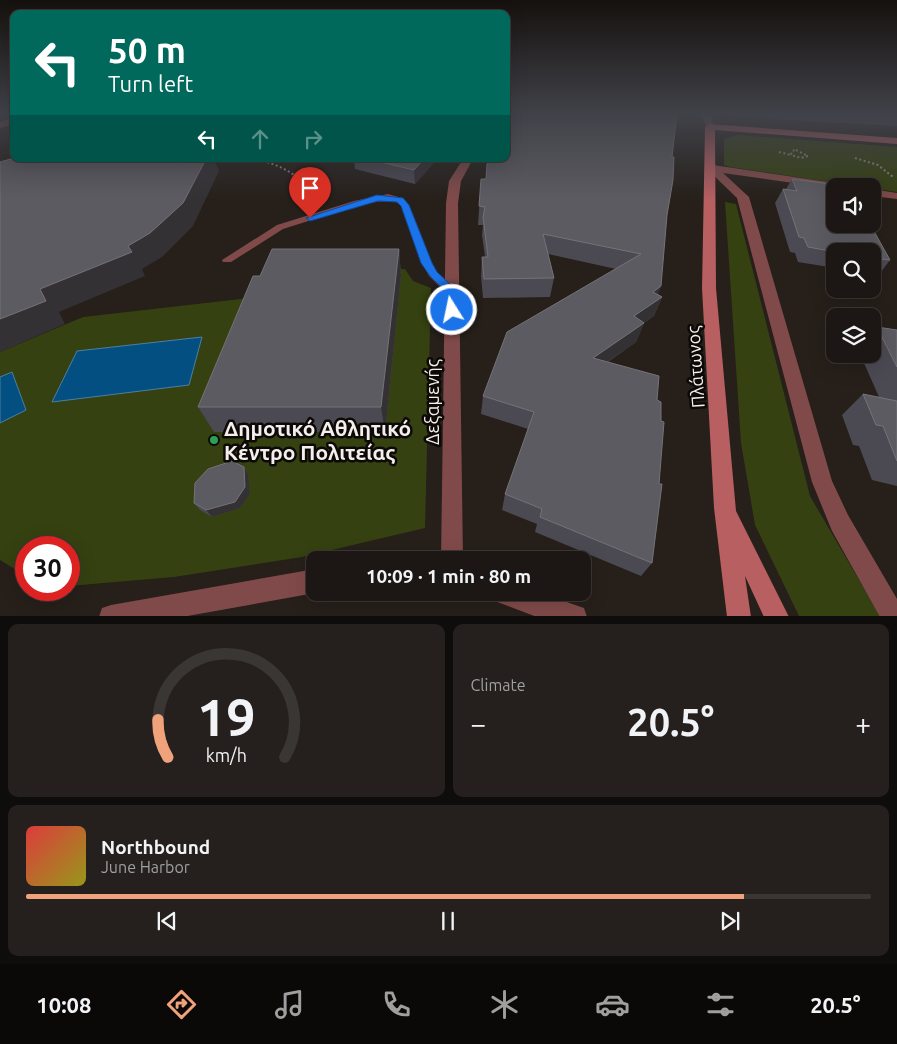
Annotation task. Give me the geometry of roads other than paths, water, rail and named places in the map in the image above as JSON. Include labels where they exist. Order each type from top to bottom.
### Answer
[{"type":"street","name":"Πλάτωνος","points":[[709,143],[711,168],[709,288],[725,508],[739,616]]},
{"type":"street","name":"Δεξαμενής","points":[[452,551],[452,192],[454,181],[466,162]]},
{"type":"street","points":[[711,168],[826,185]]},
{"type":"street","points":[[711,168],[743,197],[822,482],[840,523],[894,616]]},
{"type":"street","points":[[881,193],[897,196]]},
{"type":"street","points":[[725,508],[777,616]]},
{"type":"street","points":[[111,616],[306,583]]},
{"type":"street","points":[[528,601],[575,616]]},
{"type":"lane","points":[[227,260],[267,233],[377,198],[400,200],[405,205],[433,274],[452,291]]},
{"type":"water","points":[[202,337],[189,385],[52,402],[77,351]]},
{"type":"water","points":[[12,372],[26,410],[0,423],[0,377]]},
{"type":"place","name":"Δημοτικό Αθλητικό Κέντρο Πολιτείας","points":[[214,440]]}]
